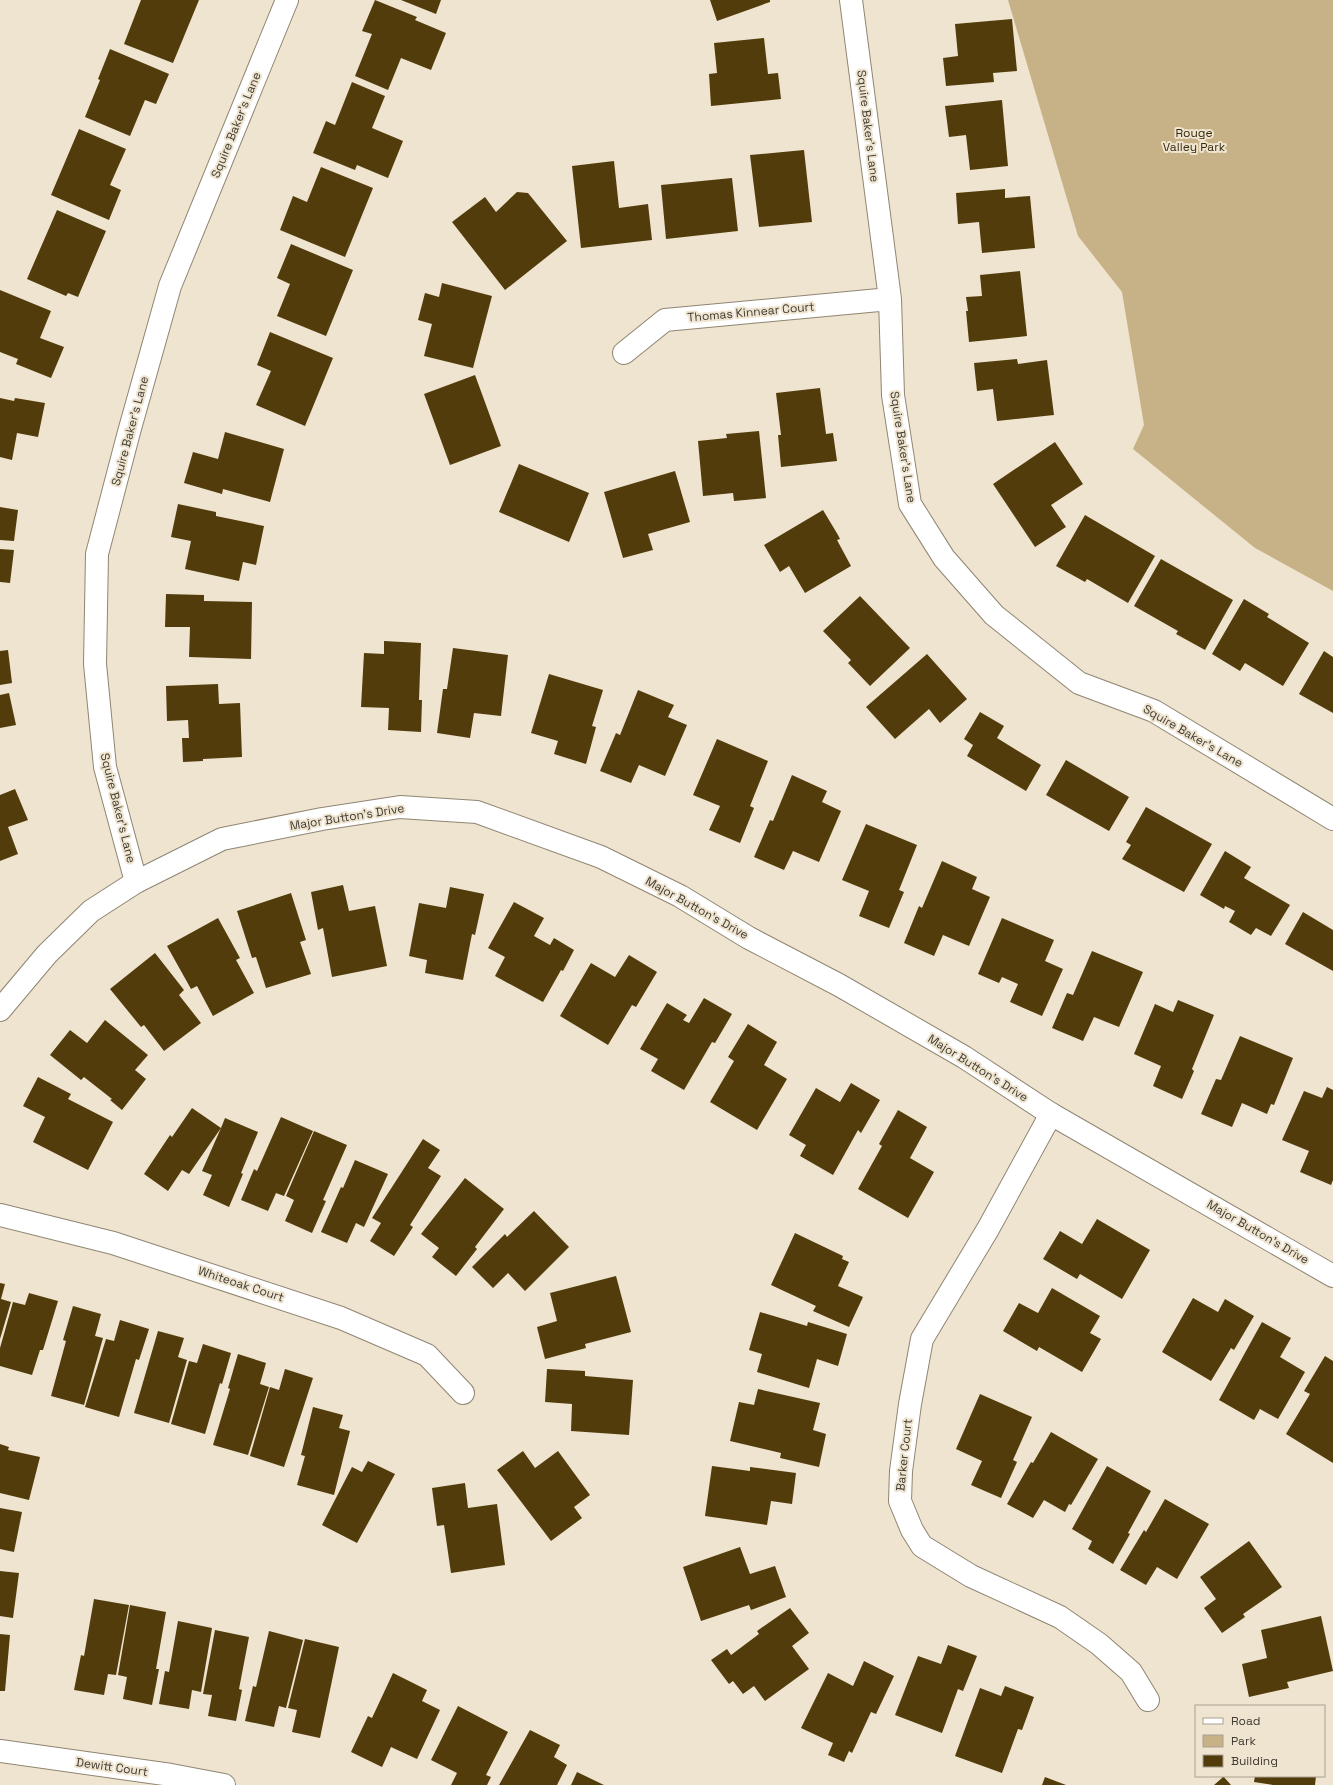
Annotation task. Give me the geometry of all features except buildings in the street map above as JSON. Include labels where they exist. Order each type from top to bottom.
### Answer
[{"type":"street","name":"Squire Baker's Lane","points":[[136,882],[105,767],[94,664],[98,554],[129,432],[170,286],[288,0]]},
{"type":"street","name":"Squire Baker's Lane","points":[[851,0],[890,299],[893,395],[910,504],[944,558],[994,615],[1079,682],[1154,711],[1333,819]]},
{"type":"street","name":"Thomas Kinnear Court","points":[[624,353],[665,320],[890,299]]},
{"type":"street","name":"Major Button's Drive","points":[[0,1010],[47,954],[91,911],[136,882],[222,839],[322,819],[400,808],[478,812],[600,858],[680,896],[749,938],[839,985],[964,1057],[1051,1114],[1333,1276]]},
{"type":"street","name":"Barker Court","points":[[1051,1114],[988,1228],[922,1340],[910,1404],[901,1471],[900,1501],[912,1530],[922,1546],[971,1576],[1060,1617],[1099,1644],[1131,1672],[1148,1700]]},
{"type":"street","name":"Whiteoak Court","points":[[0,1215],[113,1243],[341,1318],[427,1355],[463,1393]]},
{"type":"street","name":"Dewitt Court","points":[[0,1752],[171,1775],[224,1785]]},
{"type":"green space","name":"Rouge Valley Park","points":[[1008,0],[1333,0],[1333,591],[1255,548],[1133,449],[1144,425],[1122,292],[1078,236]]}]
